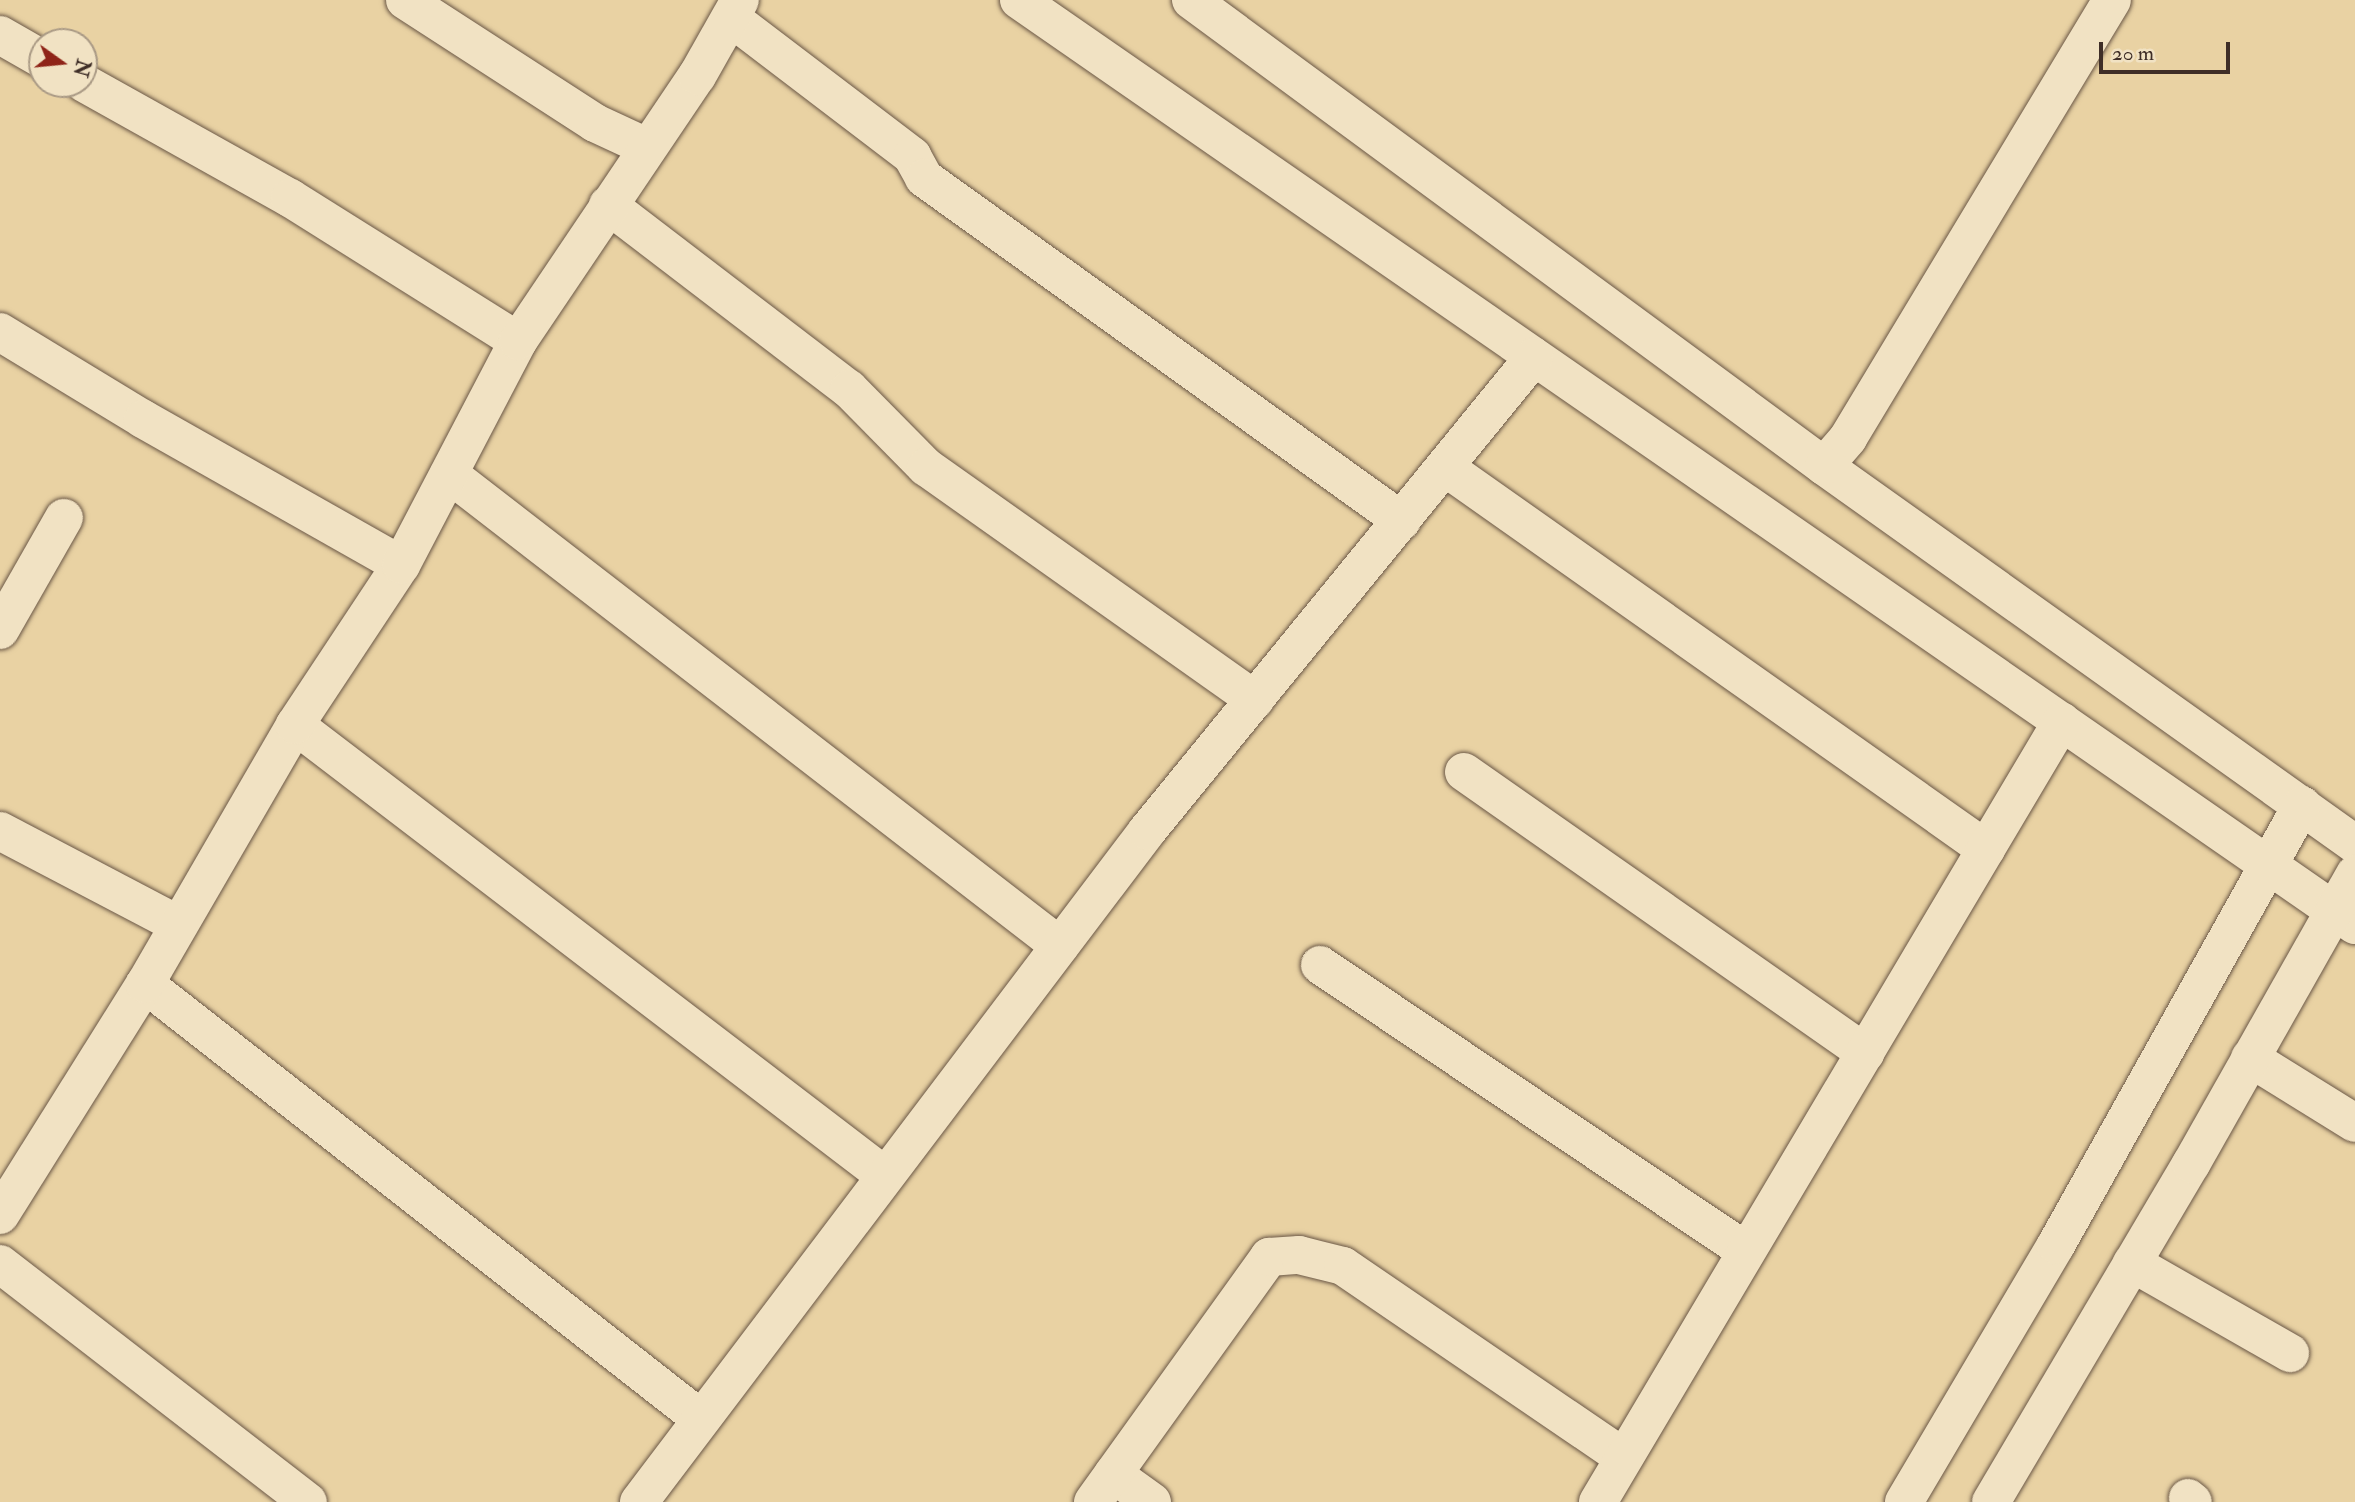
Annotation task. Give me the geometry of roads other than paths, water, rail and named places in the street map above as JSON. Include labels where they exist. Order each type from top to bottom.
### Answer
[{"type":"street","points":[[405,0],[594,123],[646,147]]},
{"type":"street","points":[[1019,0],[2344,917]]},
{"type":"street","points":[[1191,0],[1824,466],[2355,844]]},
{"type":"street","points":[[1824,466],[1847,438],[2112,0]]},
{"type":"street","points":[[0,1215],[145,984],[295,725],[401,565],[518,341],[646,147],[697,76],[735,9],[912,156],[924,178],[1402,521]]},
{"type":"street","points":[[0,35],[28,51]]},
{"type":"street","points":[[98,91],[290,198],[518,341]]},
{"type":"street","points":[[608,205],[849,389],[926,467],[1255,700]]},
{"type":"street","points":[[0,332],[143,419],[401,565]]},
{"type":"street","points":[[639,1502],[1059,946],[1534,356]]},
{"type":"street","points":[[1446,468],[1986,849]]},
{"type":"street","points":[[449,474],[1059,946]]},
{"type":"street","points":[[0,630],[64,518]]},
{"type":"street","points":[[1598,1502],[2062,721]]},
{"type":"street","points":[[295,725],[884,1175]]},
{"type":"street","points":[[1464,772],[1865,1053]]},
{"type":"street","points":[[1904,1502],[2056,1245],[2302,805]]},
{"type":"street","points":[[0,831],[177,925]]},
{"type":"street","points":[[1991,1502],[2250,1058],[2344,917],[2355,874]]},
{"type":"street","points":[[1320,965],[1746,1251]]},
{"type":"street","points":[[145,984],[701,1419]]},
{"type":"street","points":[[2250,1058],[2355,1123]]},
{"type":"street","points":[[1153,1502],[1103,1488],[1269,1257],[1299,1255],[1343,1266],[1623,1457]]},
{"type":"street","points":[[2132,1263],[2290,1353]]},
{"type":"street","points":[[0,1264],[308,1502]]}]
